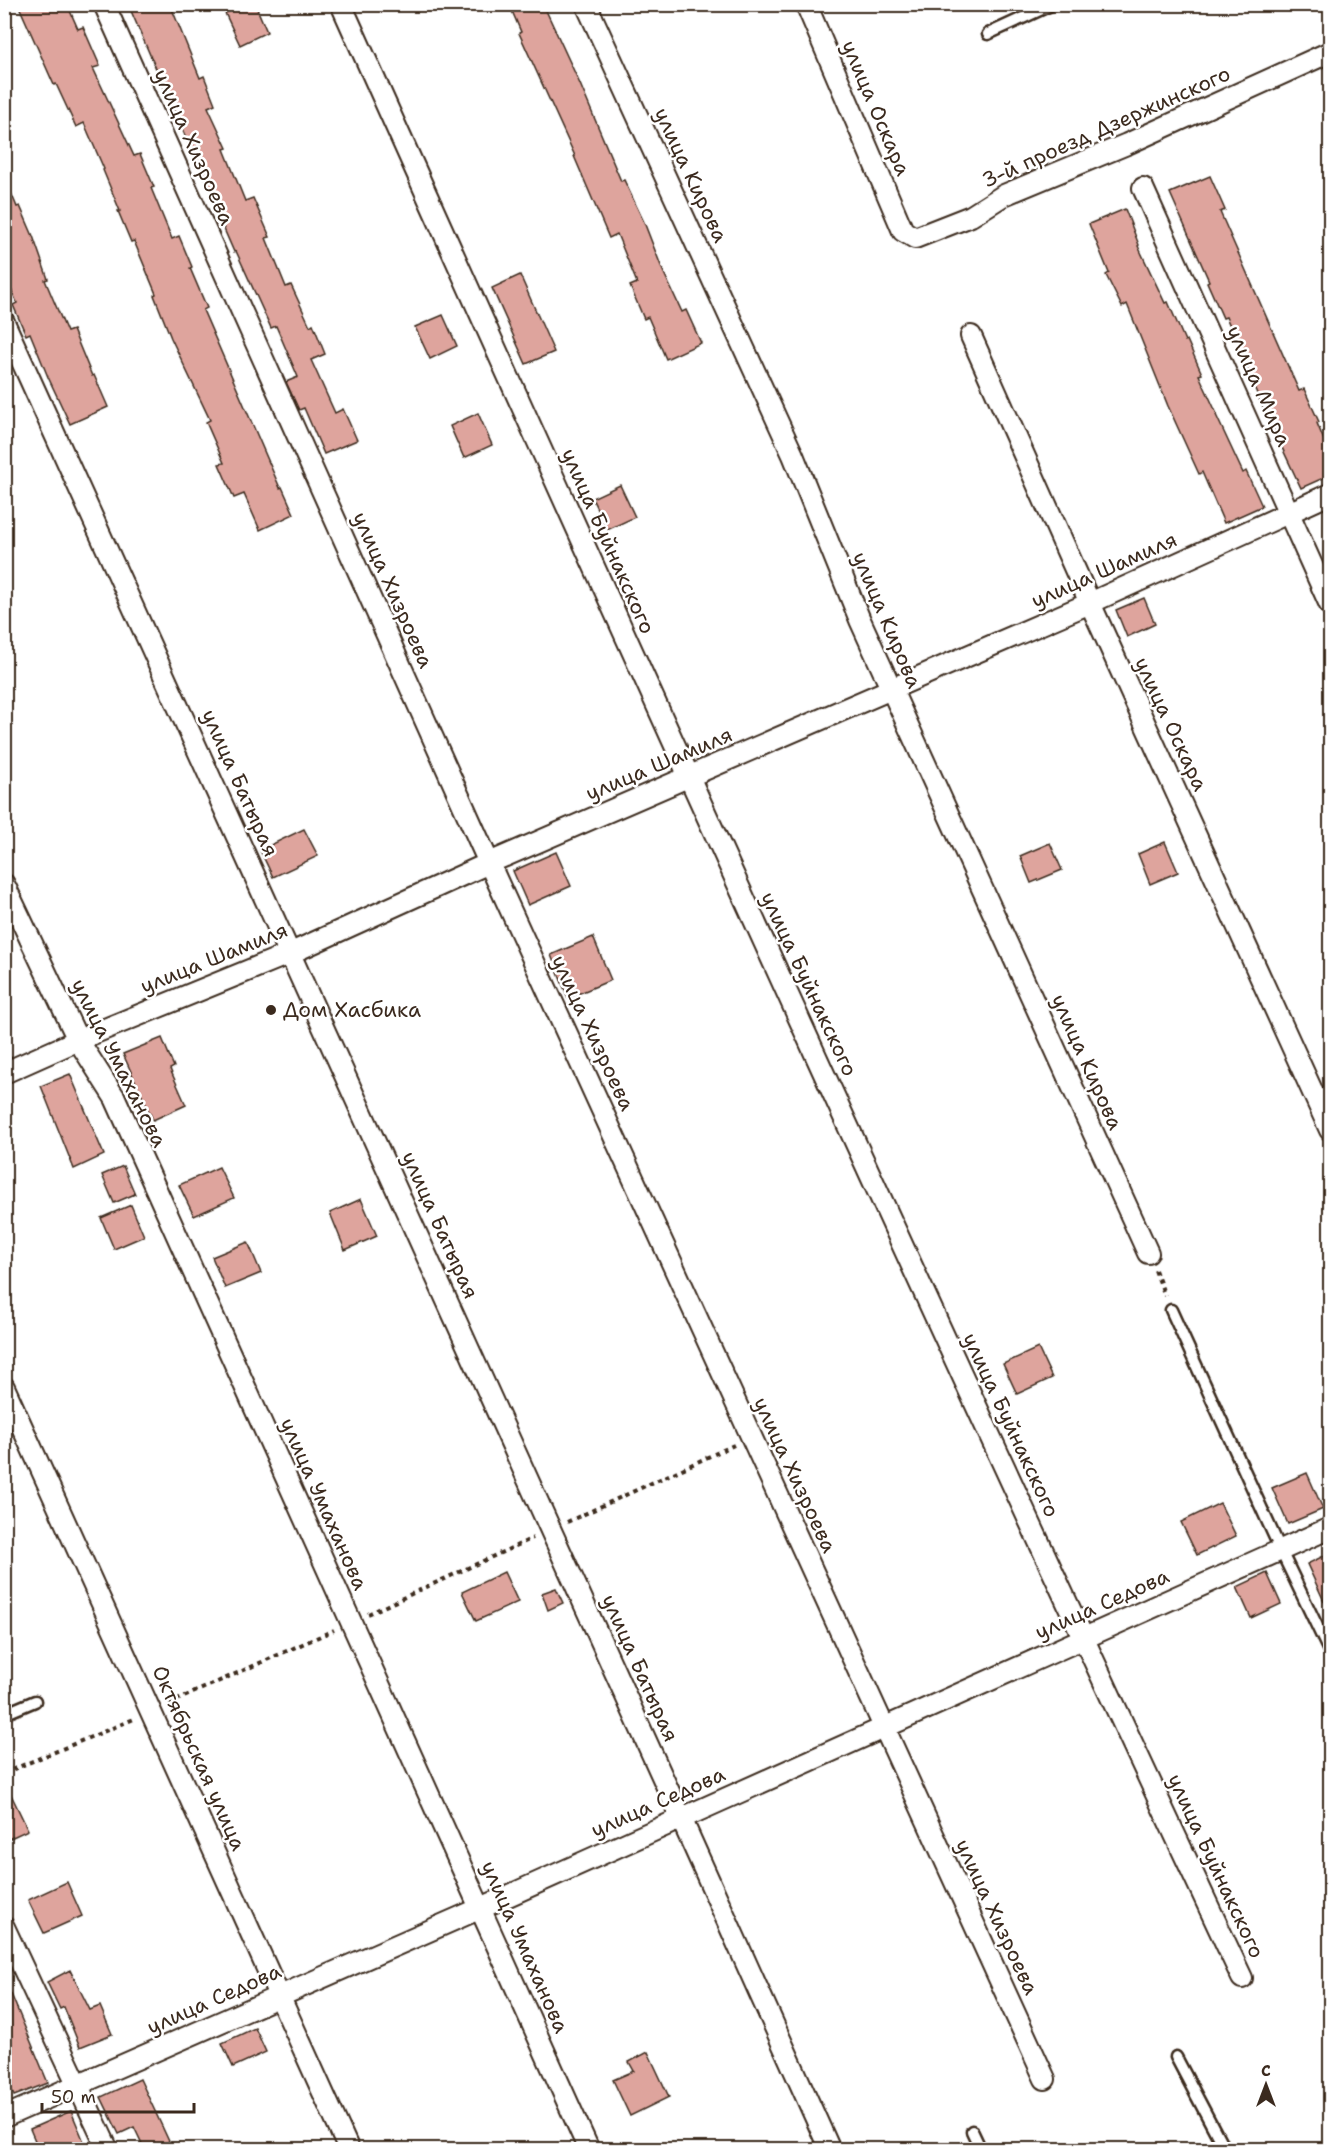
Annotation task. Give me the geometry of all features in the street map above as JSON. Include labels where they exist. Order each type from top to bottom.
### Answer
[{"type":"street","name":"улица Хизроева","points":[[104,4],[489,863],[1045,2079]]},
{"type":"street","name":"улица Буйнакского","points":[[342,4],[688,778],[1083,1639],[1242,1978]]},
{"type":"street","name":"улица Кирова","points":[[586,4],[793,455],[860,620],[1148,1252]]},
{"type":"street","name":"улица Оскара","points":[[806,4],[903,231]]},
{"type":"street","name":"3-й проезд Дзержинского","points":[[903,231],[915,238],[971,216],[1004,195],[1127,144],[1330,52]]},
{"type":"street","name":"улица Мира","points":[[1143,188],[1330,605]]},
{"type":"street","name":"улица Батырая","points":[[4,322],[830,2150]]},
{"type":"street","name":"улица Оскара","points":[[971,336],[1330,1130]]},
{"type":"street","name":"улица Шамиля","points":[[4,1073],[78,1040],[291,953],[489,863],[1090,603],[1330,494]]},
{"type":"street","name":"улица Умаханова","points":[[4,884],[78,1040],[115,1098],[589,2150]]},
{"type":"street","name":"Октябрьская улица","points":[[4,1387],[349,2150]]},
{"type":"street","name":"улица Седова","points":[[4,2117],[481,1908],[1330,1528]]},
{"type":"street","points":[[4,1927],[108,2150]]},
{"type":"lane","points":[[988,34],[1053,4]]},
{"type":"lane","points":[[1171,1310],[1330,1653]]},
{"type":"lane","points":[[4,1714],[35,1701]]},
{"type":"lane","points":[[1176,2057],[1225,2150]]},
{"type":"lane","points":[[972,2131],[981,2150]]},
{"type":"path","points":[[1148,1252],[1171,1310]]},
{"type":"path","points":[[4,1773],[152,1712],[751,1437]]},
{"type":"building","points":[[18,4],[67,4],[78,29],[83,27],[100,66],[93,68],[134,156],[140,154],[172,239],[179,236],[207,308],[203,310],[280,488],[282,487],[294,514],[260,530],[244,494],[234,498],[219,464],[224,463],[206,422],[210,420],[171,338],[154,295],[156,294],[134,241],[131,242],[84,123],[76,127],[56,84],[54,85]]},
{"type":"building","points":[[128,4],[170,4],[200,78],[204,76],[215,104],[208,107],[227,148],[224,149],[245,201],[253,198],[270,237],[266,238],[286,287],[291,285],[310,326],[313,324],[325,354],[311,360],[335,413],[343,409],[357,440],[324,454],[304,408],[299,410],[286,382],[298,377],[276,326],[271,328],[236,251],[234,252],[198,160],[196,161]]},
{"type":"building","points":[[244,4],[255,4],[267,32],[240,45],[225,13]]},
{"type":"building","points":[[509,4],[543,4],[621,181],[624,180],[644,222],[682,312],[686,310],[701,343],[666,359],[648,317],[644,319],[630,286],[637,283],[617,234],[609,238],[575,156],[519,33],[521,32]]},
{"type":"building","points":[[4,176],[33,236],[48,279],[45,280],[67,332],[73,330],[108,407],[70,424],[30,333],[26,335],[13,305],[17,303],[4,273]]},
{"type":"building","points":[[1210,176],[1225,210],[1220,212],[1299,391],[1304,389],[1319,422],[1317,423],[1330,455],[1330,475],[1301,488],[1260,401],[1246,367],[1248,366],[1226,317],[1223,318],[1207,282],[1209,281],[1170,193]]},
{"type":"building","points":[[1125,209],[1138,246],[1165,303],[1168,302],[1185,341],[1187,340],[1216,415],[1243,473],[1246,471],[1262,506],[1224,523],[1202,472],[1199,474],[1168,406],[1127,304],[1122,307],[1106,275],[1109,273],[1089,224]]},
{"type":"building","points":[[520,275],[554,352],[526,364],[492,288]]},
{"type":"building","points":[[443,315],[457,346],[430,359],[415,327]]},
{"type":"building","points":[[478,413],[492,445],[464,458],[450,426]]},
{"type":"building","points":[[620,485],[635,517],[607,530],[592,498]]},
{"type":"building","points":[[1144,598],[1155,624],[1127,637],[1116,610]]},
{"type":"building","points":[[304,829],[318,856],[273,877],[260,850]]},
{"type":"building","points":[[1165,842],[1178,872],[1150,884],[1138,854]]},
{"type":"building","points":[[1050,843],[1062,870],[1031,883],[1020,856]]},
{"type":"building","points":[[556,852],[571,886],[528,905],[513,871]]},
{"type":"building","points":[[593,937],[611,980],[568,998],[551,955]]},
{"type":"building","points":[[162,1038],[174,1067],[170,1069],[186,1105],[153,1120],[123,1054]]},
{"type":"building","points":[[70,1074],[104,1155],[74,1169],[41,1086]]},
{"type":"building","points":[[123,1166],[135,1194],[114,1203],[102,1175]]},
{"type":"building","points":[[219,1167],[234,1198],[194,1216],[179,1185]]},
{"type":"building","points":[[361,1199],[377,1236],[345,1250],[330,1213]]},
{"type":"building","points":[[131,1205],[144,1236],[114,1249],[101,1218]]},
{"type":"building","points":[[248,1242],[261,1273],[225,1288],[212,1257]]},
{"type":"building","points":[[1038,1348],[1052,1378],[1017,1394],[1003,1364]]},
{"type":"building","points":[[1307,1473],[1323,1509],[1288,1524],[1272,1488]]},
{"type":"building","points":[[1220,1503],[1236,1536],[1197,1555],[1181,1522]]},
{"type":"building","points":[[1330,1553],[1330,1614],[1307,1564]]},
{"type":"building","points":[[504,1572],[518,1602],[476,1621],[462,1592]]},
{"type":"building","points":[[1267,1573],[1281,1604],[1251,1618],[1237,1587]]},
{"type":"building","points":[[556,1588],[563,1603],[548,1610],[542,1593]]},
{"type":"building","points":[[4,1780],[28,1830],[4,1841]]},
{"type":"building","points":[[67,1882],[82,1916],[44,1933],[28,1900]]},
{"type":"building","points":[[70,1970],[90,2010],[100,2006],[112,2034],[80,2047],[64,2007],[60,2009],[47,1982]]},
{"type":"building","points":[[4,1977],[48,2083],[14,2096],[4,2072]]},
{"type":"building","points":[[255,2028],[266,2052],[233,2067],[222,2043]]},
{"type":"building","points":[[648,2052],[669,2097],[630,2116],[613,2080],[634,2071],[629,2062]]},
{"type":"building","points":[[140,2079],[173,2150],[145,2150],[134,2127],[119,2134],[101,2097]]},
{"type":"building","points":[[71,2111],[85,2144],[71,2150],[39,2150],[30,2129]]},
{"type":"place","name":"Дом Хасбика","points":[[271,1010]]}]
